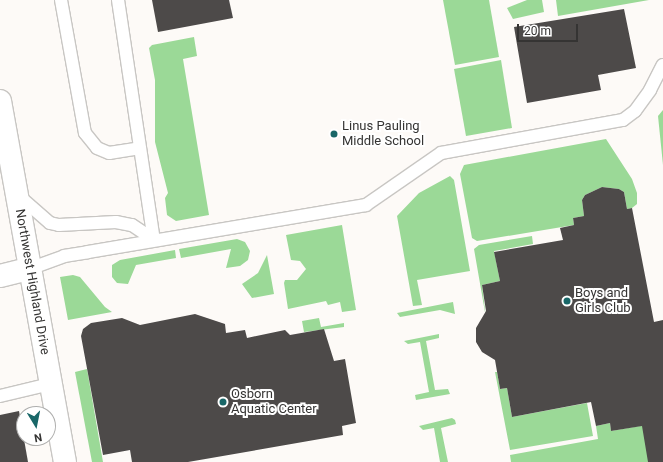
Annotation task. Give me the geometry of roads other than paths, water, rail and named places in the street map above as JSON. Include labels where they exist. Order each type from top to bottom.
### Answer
[{"type":"street","name":"Northwest Highland Drive","points":[[0,102],[65,462]]},
{"type":"street","points":[[0,276],[29,269]]},
{"type":"lane","points":[[61,0],[85,133],[96,148],[109,153],[139,148]]},
{"type":"lane","points":[[118,0],[131,77],[139,148],[154,240]]},
{"type":"lane","points":[[29,269],[64,256],[366,205],[441,152],[623,120],[636,111],[650,90],[663,65]]},
{"type":"lane","points":[[16,194],[50,223],[59,225],[116,222],[132,225],[154,240]]},
{"type":"lane","points":[[0,396],[50,384]]},
{"type":"place","name":"Linus Pauling Middle School","points":[[334,134]]},
{"type":"place","name":"Boys and Girls Club","points":[[567,301]]},
{"type":"place","name":"Osborn Aquatic Center","points":[[223,402]]}]
